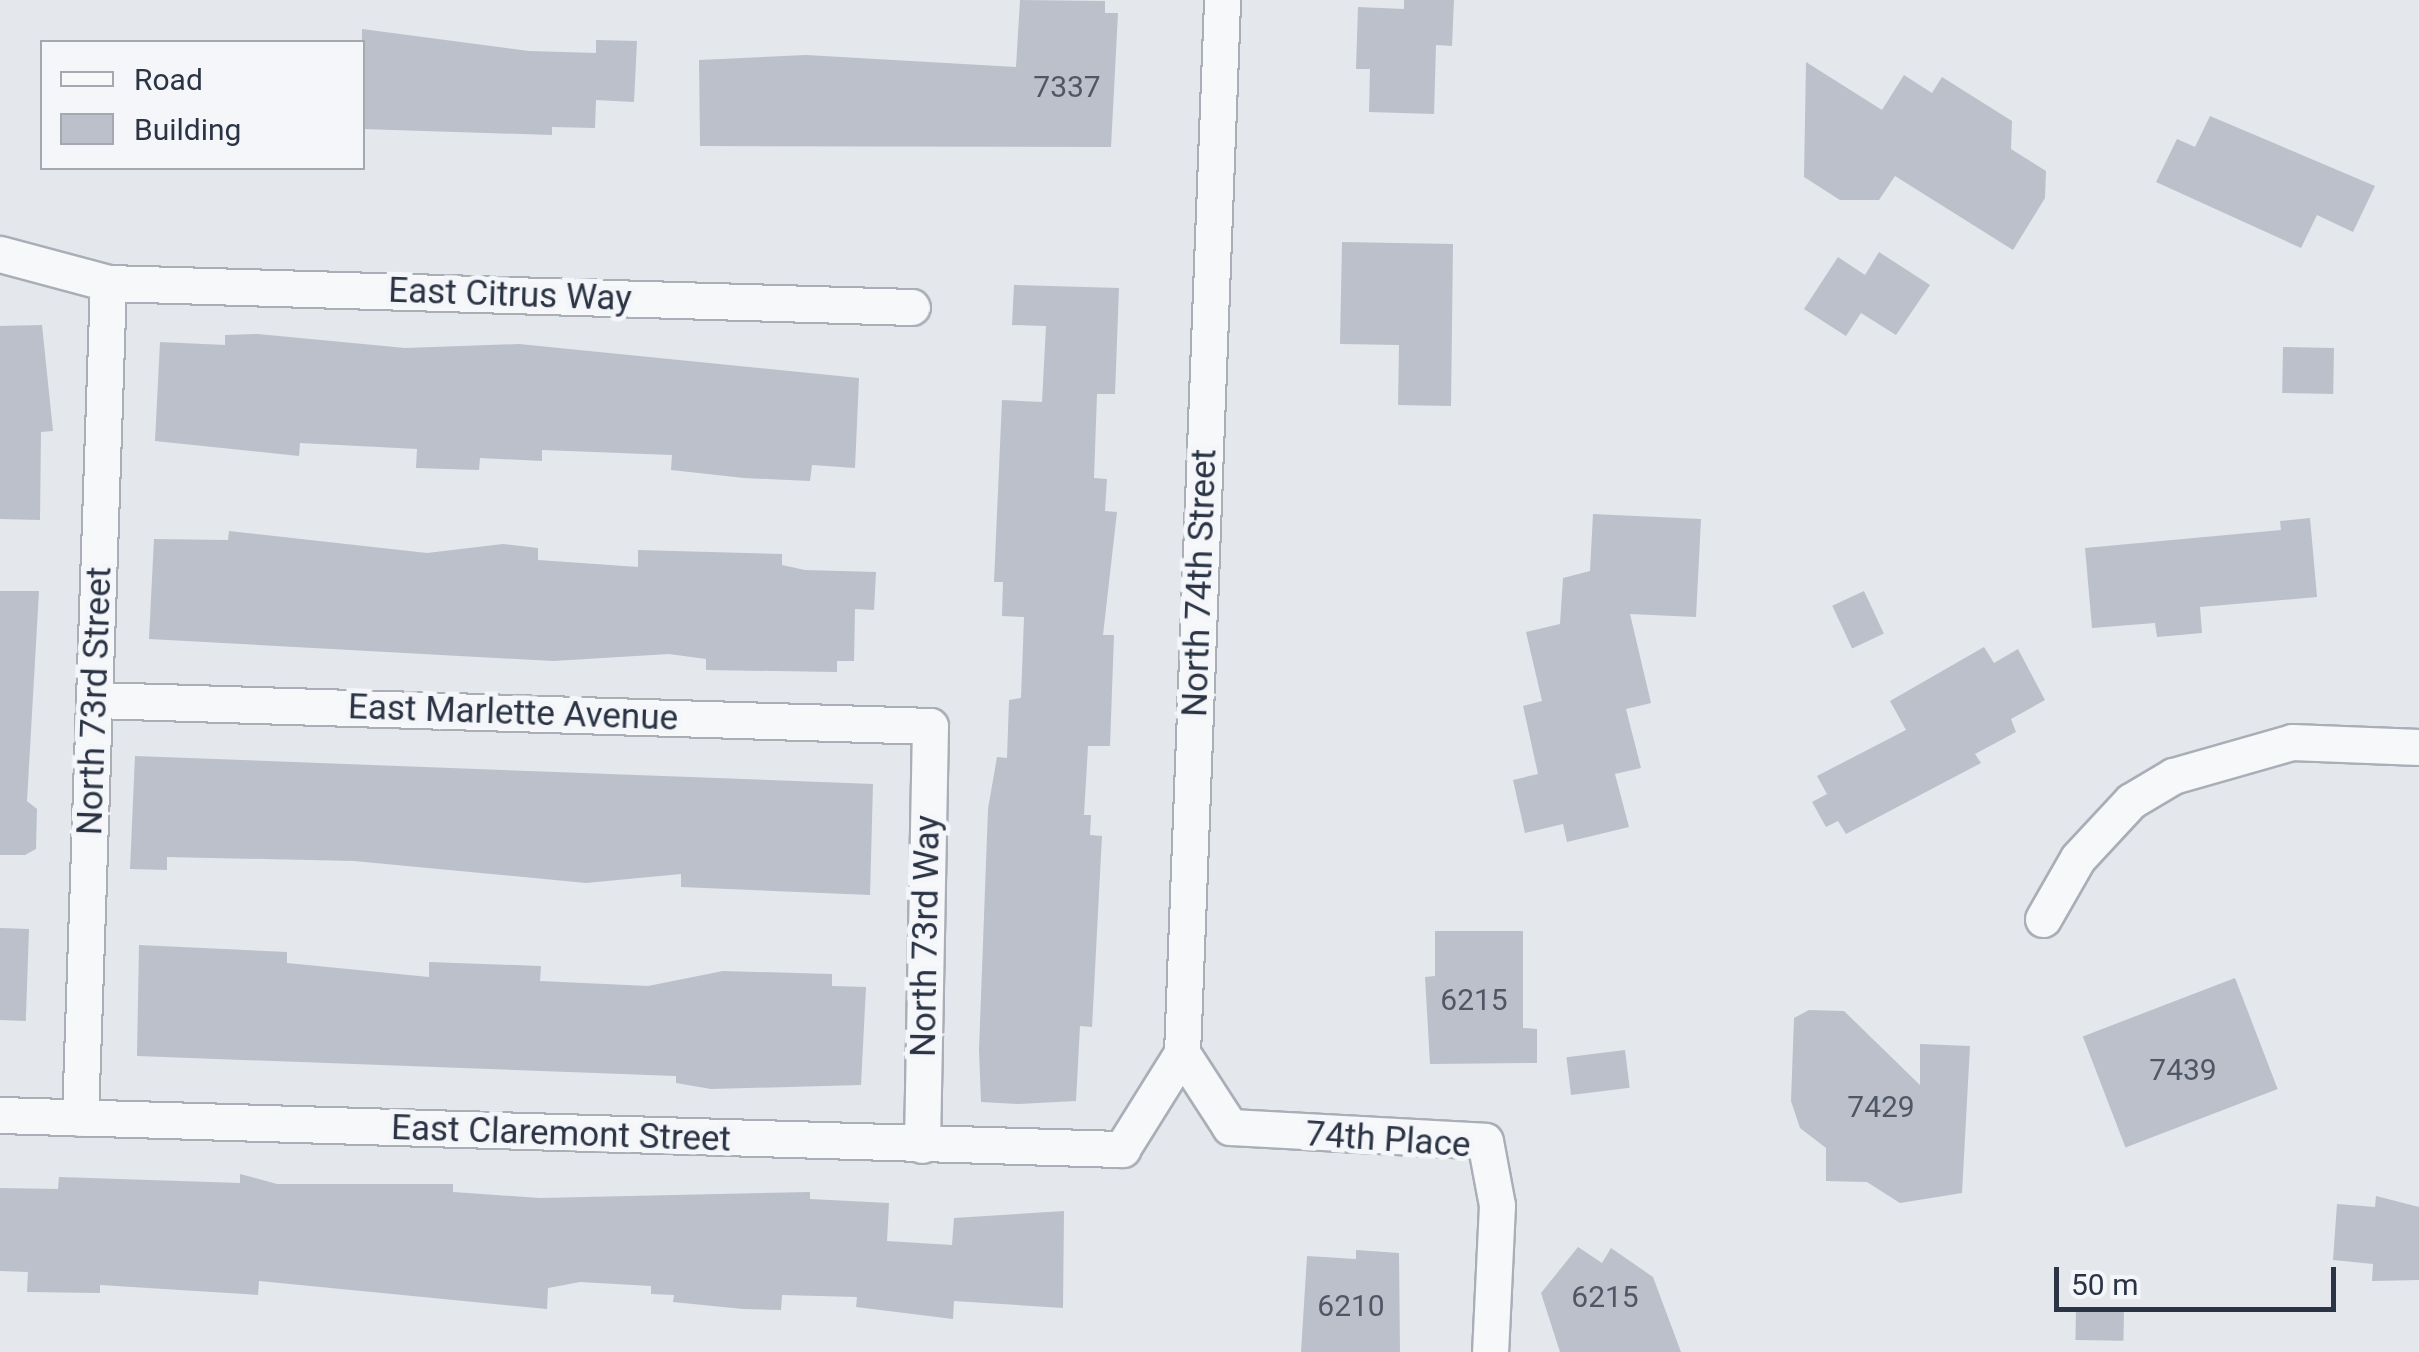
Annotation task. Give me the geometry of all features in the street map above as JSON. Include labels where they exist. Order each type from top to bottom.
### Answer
[{"type":"street","name":"North 74th Street","points":[[1122,1149],[1182,1053],[1222,0]]},
{"type":"street","name":"East Citrus Way","points":[[0,254],[108,283],[912,307]]},
{"type":"street","name":"North 73rd Street","points":[[80,1118],[108,283]]},
{"type":"street","name":"East Marlette Avenue","points":[[95,700],[930,726]]},
{"type":"street","name":"North 73rd Way","points":[[922,1145],[930,726]]},
{"type":"street","points":[[2043,919],[2078,858],[2131,801],[2173,776],[2292,742],[2419,747]]},
{"type":"street","name":"74th Place","points":[[1182,1053],[1230,1127],[1485,1141],[1497,1204],[1490,1352]]},
{"type":"street","name":"East Claremont Street","points":[[0,1115],[1122,1149]]},
{"type":"building","points":[[1020,0],[1105,1],[1105,13],[1118,13],[1111,147],[700,146],[699,60],[806,55],[1016,67]]},
{"type":"building","points":[[1404,0],[1454,0],[1452,46],[1436,45],[1434,114],[1369,112],[1370,69],[1356,69],[1358,7],[1404,9]]},
{"type":"building","points":[[362,29],[529,51],[596,53],[596,40],[637,41],[634,102],[596,100],[595,128],[552,127],[552,135],[365,129]]},
{"type":"building","points":[[1806,62],[1882,110],[1904,75],[1932,93],[1942,77],[2012,121],[2011,149],[2046,171],[2045,198],[2013,250],[1895,176],[1879,200],[1840,200],[1804,177]]},
{"type":"building","points":[[2210,116],[2375,186],[2353,232],[2317,215],[2301,248],[2156,182],[2177,139],[2195,147]]},
{"type":"building","points":[[1342,242],[1453,244],[1451,406],[1398,405],[1399,345],[1340,344]]},
{"type":"building","points":[[1879,252],[1930,285],[1896,335],[1861,313],[1846,336],[1804,309],[1838,257],[1865,275]]},
{"type":"building","points":[[1014,285],[1119,288],[1115,394],[1097,394],[1094,478],[1107,479],[1105,511],[1117,512],[1103,635],[1114,635],[1110,746],[1088,746],[1084,815],[1091,815],[1090,835],[1102,836],[1092,1027],[1080,1026],[1076,1101],[1019,1104],[981,1102],[979,1050],[988,809],[997,757],[1007,758],[1009,700],[1021,698],[1024,617],[1002,616],[1003,582],[994,582],[1002,400],[1042,402],[1046,326],[1012,325]]},
{"type":"building","points":[[42,325],[53,431],[41,432],[40,520],[0,519],[0,326]]},
{"type":"building","points":[[258,334],[405,348],[519,344],[859,378],[855,468],[812,465],[810,481],[744,478],[671,470],[672,455],[542,450],[542,461],[480,458],[479,470],[416,468],[417,449],[300,443],[299,456],[155,441],[160,342],[225,345],[225,335]]},
{"type":"building","points":[[2283,347],[2334,348],[2333,394],[2282,393]]},
{"type":"building","points":[[1593,514],[1701,519],[1696,617],[1630,614],[1651,703],[1626,709],[1641,768],[1615,774],[1629,827],[1567,842],[1563,824],[1525,833],[1513,780],[1538,774],[1523,706],[1542,701],[1526,632],[1560,624],[1563,578],[1590,571]]},
{"type":"building","points":[[2310,518],[2317,597],[2200,607],[2202,633],[2157,637],[2155,623],[2092,628],[2085,548],[2281,530],[2280,521]]},
{"type":"building","points":[[229,531],[427,553],[503,544],[538,548],[538,560],[638,567],[638,550],[782,554],[782,565],[805,570],[876,572],[874,610],[855,609],[854,661],[837,661],[837,672],[706,670],[706,659],[669,654],[553,661],[149,639],[154,539],[228,540]]},
{"type":"building","points":[[0,591],[39,591],[27,801],[37,809],[36,849],[25,855],[0,855]]},
{"type":"building","points":[[1864,591],[1884,634],[1852,648],[1832,606]]},
{"type":"building","points":[[1984,647],[1994,663],[2018,649],[2045,700],[2011,719],[2016,732],[1975,754],[1981,763],[1846,834],[1838,821],[1826,827],[1812,802],[1827,794],[1817,776],[1906,730],[1890,701]]},
{"type":"building","points":[[135,756],[873,784],[870,895],[681,887],[681,874],[586,883],[354,861],[167,857],[167,870],[130,869]]},
{"type":"building","points":[[0,928],[29,929],[26,1021],[0,1020]]},
{"type":"building","points":[[1435,931],[1523,931],[1523,1028],[1537,1029],[1537,1063],[1430,1064],[1425,977],[1435,976]]},
{"type":"building","points":[[139,945],[287,952],[287,963],[429,977],[429,962],[541,966],[540,981],[648,986],[723,971],[832,974],[832,986],[866,987],[861,1085],[711,1089],[676,1083],[676,1076],[137,1056]]},
{"type":"building","points":[[2235,978],[2278,1089],[2125,1148],[2083,1036]]},
{"type":"building","points":[[1809,1010],[1844,1011],[1920,1085],[1920,1044],[1970,1046],[1962,1193],[1900,1203],[1867,1182],[1826,1181],[1826,1148],[1800,1128],[1791,1101],[1794,1018]]},
{"type":"building","points":[[1625,1050],[1630,1088],[1571,1095],[1566,1057]]},
{"type":"building","points":[[240,1174],[277,1184],[453,1184],[453,1192],[540,1198],[810,1192],[810,1199],[889,1203],[887,1241],[952,1245],[954,1218],[1064,1211],[1063,1308],[954,1301],[953,1319],[856,1307],[857,1297],[782,1295],[781,1310],[743,1309],[673,1302],[674,1295],[651,1294],[651,1286],[580,1282],[548,1288],[547,1309],[259,1281],[258,1295],[100,1285],[100,1293],[27,1292],[28,1272],[0,1271],[0,1188],[58,1189],[59,1177],[240,1183]]},
{"type":"building","points":[[2376,1196],[2419,1207],[2419,1280],[2372,1281],[2373,1264],[2333,1260],[2337,1204],[2375,1207]]},
{"type":"building","points":[[1578,1247],[1602,1263],[1611,1248],[1653,1277],[1681,1352],[1560,1352],[1541,1293]]},
{"type":"building","points":[[1356,1250],[1399,1253],[1400,1352],[1301,1352],[1307,1256],[1356,1259]]},
{"type":"building","points":[[2076,1308],[2124,1309],[2123,1341],[2075,1340]]}]
